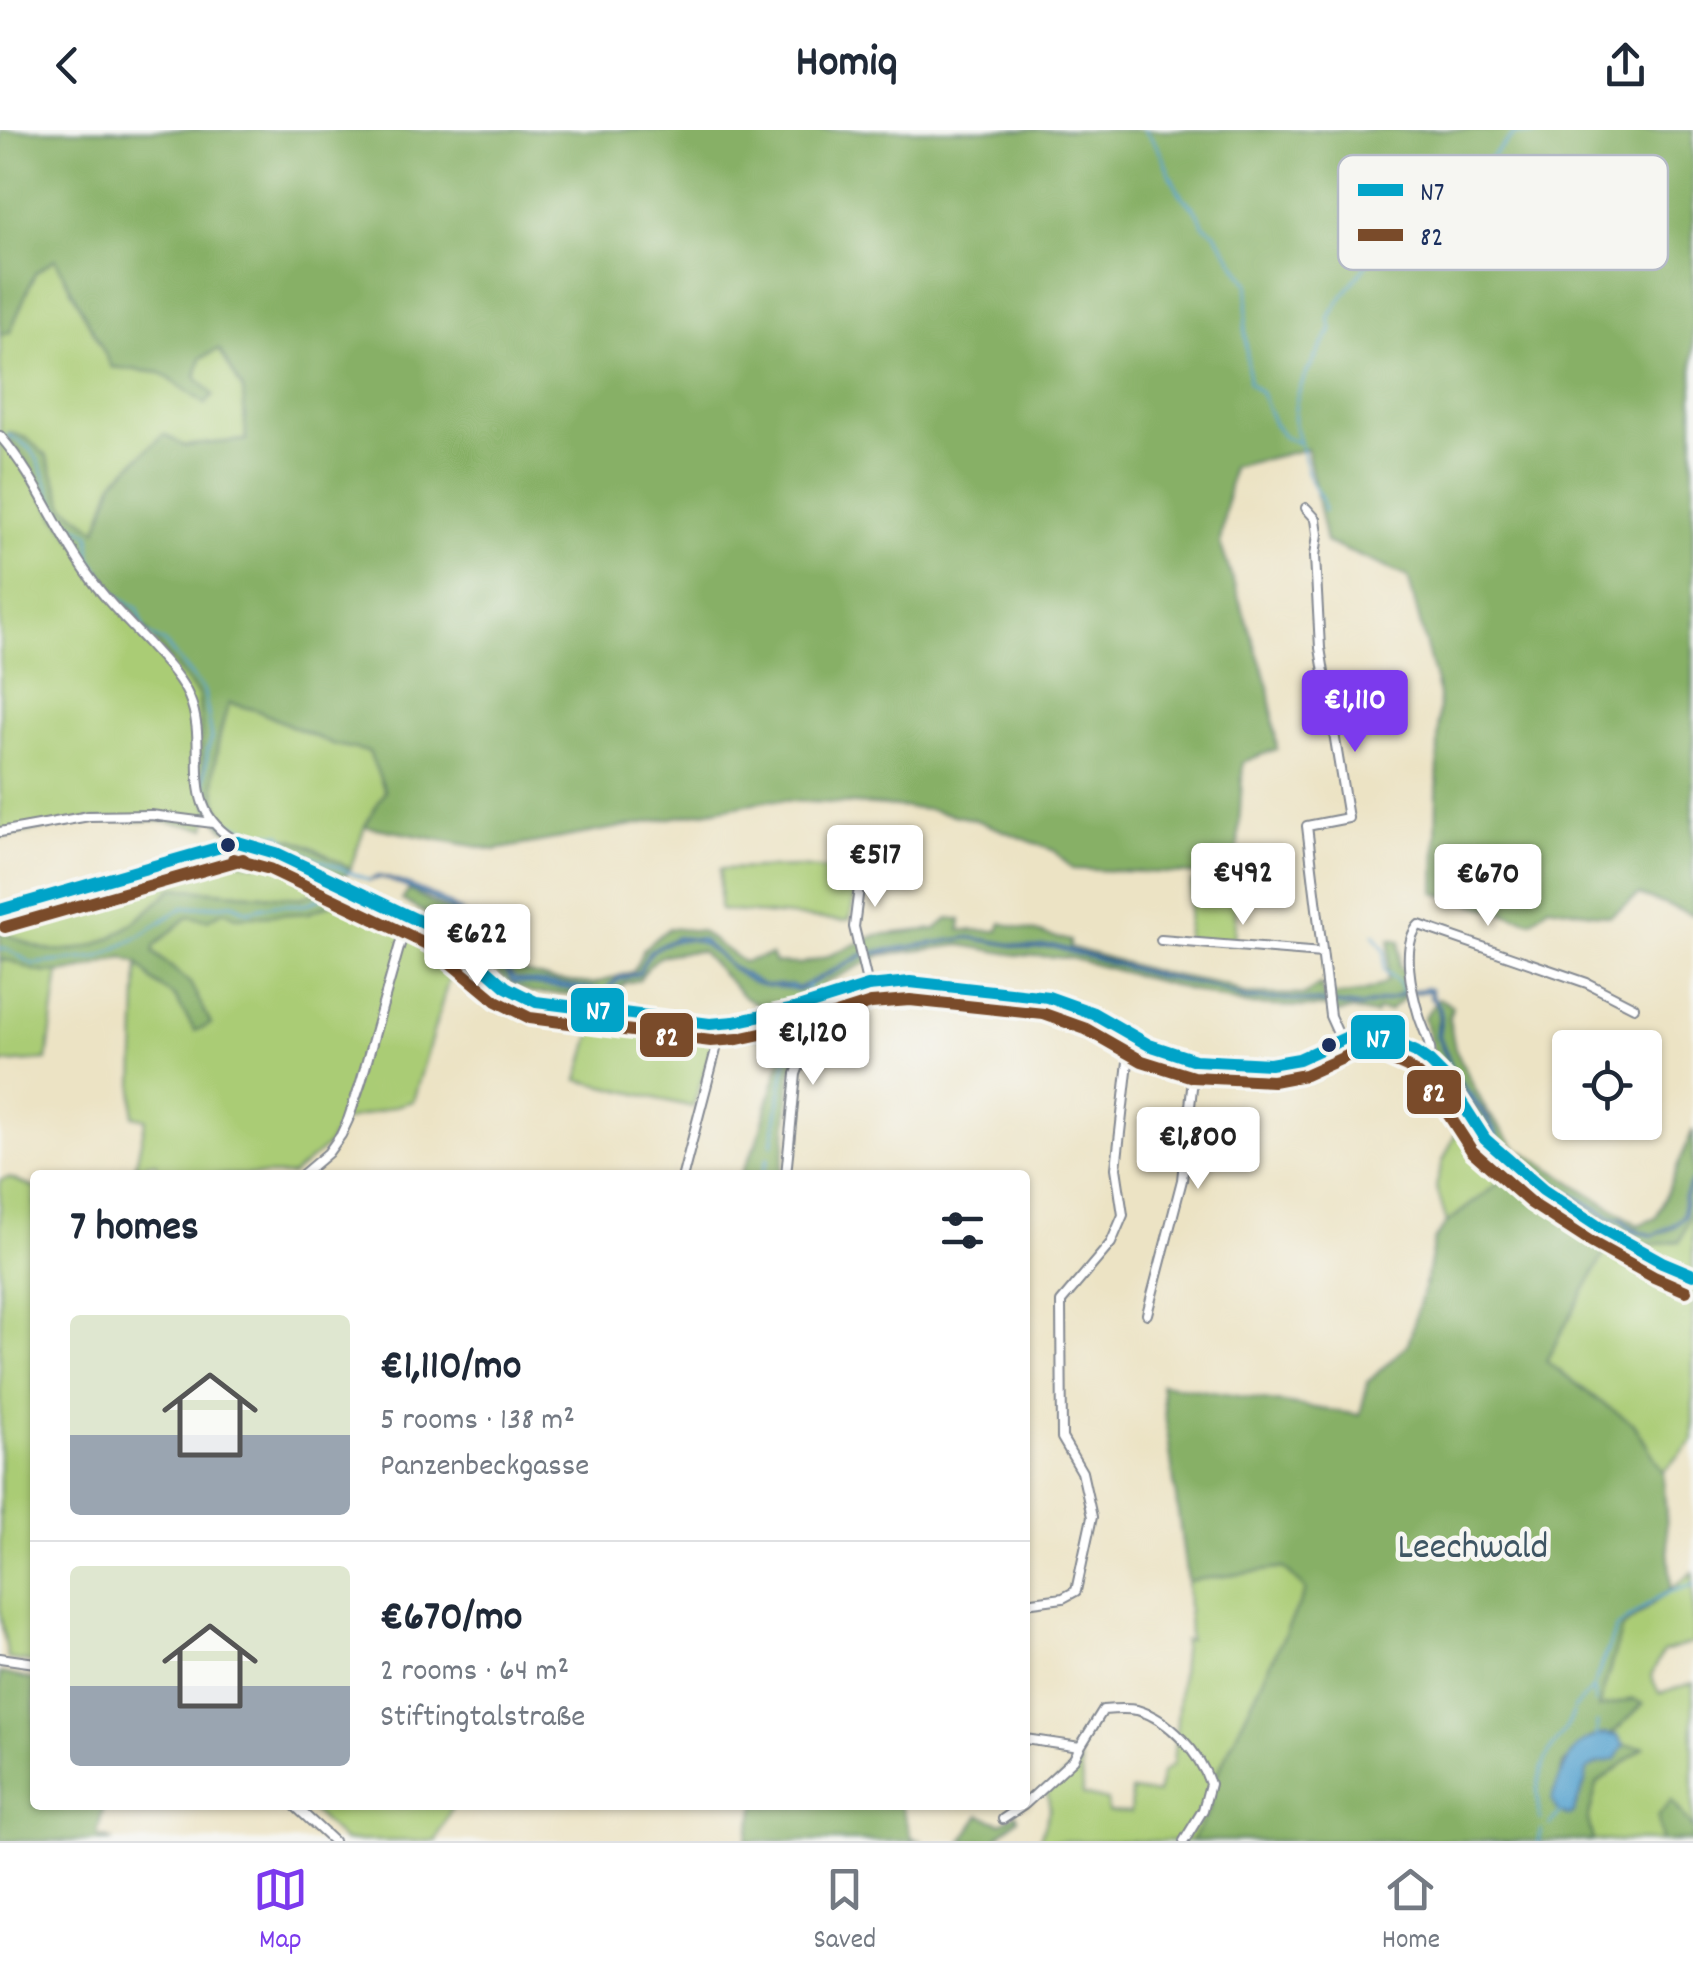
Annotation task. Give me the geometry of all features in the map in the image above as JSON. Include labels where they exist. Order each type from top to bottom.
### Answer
[{"type":"street","points":[[0,436],[28,471],[86,572],[174,672],[188,694],[195,717],[199,793],[213,823],[238,842],[341,882],[438,930],[506,988],[536,1002],[694,1023],[722,1023],[798,1008],[868,986],[928,983],[1048,997],[1092,1013],[1166,1052],[1195,1060],[1246,1064],[1283,1062],[1310,1055],[1340,1038],[1362,1034],[1385,1038],[1430,1062],[1446,1078],[1486,1139],[1543,1190],[1614,1235],[1693,1275]]},
{"type":"street","points":[[1306,508],[1316,518],[1320,648],[1348,818],[1308,826],[1330,1016],[1340,1038]]},
{"type":"street","points":[[0,832],[88,816],[151,816],[213,823]]},
{"type":"street","points":[[0,910],[238,842]]},
{"type":"street","points":[[861,872],[854,927],[868,986]]},
{"type":"street","points":[[308,1170],[328,1153],[348,1120],[408,916]]},
{"type":"street","points":[[1430,1062],[1432,1050],[1411,984],[1409,951],[1412,932],[1419,924],[1586,983],[1634,1008]]},
{"type":"street","points":[[1161,940],[1322,953]]},
{"type":"street","points":[[786,1170],[796,1074],[825,998]]},
{"type":"street","points":[[685,1170],[722,1023]]},
{"type":"street","points":[[1030,1602],[1076,1592],[1092,1517],[1082,1472],[1062,1438],[1061,1302],[1111,1243],[1123,1216],[1116,1168],[1131,1034]]},
{"type":"street","points":[[1147,1314],[1182,1180],[1195,1060]]},
{"type":"street","points":[[0,1658],[30,1663]]},
{"type":"street","points":[[1030,1800],[1074,1759],[1104,1710],[1139,1711],[1170,1728],[1196,1757],[1210,1784],[1203,1810],[1184,1841]]},
{"type":"street","points":[[1030,1739],[1080,1747]]},
{"type":"street","points":[[299,1810],[333,1841]]},
{"type":"street","points":[[1003,1818],[1017,1810]]},
{"type":"green space","points":[[0,130],[1693,130],[1693,915],[1639,895],[1610,916],[1548,906],[1532,921],[1435,893],[1439,695],[1408,577],[1326,542],[1307,449],[1232,467],[1220,543],[1269,687],[1277,749],[1243,762],[1236,876],[1072,869],[1055,851],[976,820],[931,810],[770,800],[495,850],[365,826],[385,791],[369,752],[332,744],[256,710],[229,703],[214,773],[219,808],[228,821],[241,831],[302,843],[350,869],[344,877],[279,850],[255,864],[230,859],[167,877],[167,867],[240,846],[239,837],[223,828],[210,810],[203,784],[199,696],[56,517],[21,454],[7,439],[9,432],[26,438],[46,455],[65,506],[97,530],[114,481],[164,434],[184,446],[246,440],[243,390],[219,349],[201,358],[196,377],[213,395],[205,404],[161,373],[112,367],[55,259],[35,273],[10,332],[0,335]]},
{"type":"green space","points":[[55,259],[112,367],[161,373],[205,403],[196,377],[201,358],[220,349],[243,390],[246,440],[184,446],[114,481],[97,531],[65,506],[46,455],[21,454],[56,517],[199,696],[203,784],[210,810],[206,828],[165,821],[89,820],[0,837],[0,335],[10,332],[35,272]]},
{"type":"green space","points":[[228,703],[256,710],[332,744],[370,752],[385,791],[365,826],[350,869],[302,843],[241,831],[227,821],[219,808],[214,773]]},
{"type":"green space","points":[[270,855],[307,870],[312,879],[317,877],[332,885],[301,898],[173,888],[115,935],[64,951],[33,946],[0,931],[0,916],[167,867],[168,876],[230,859],[256,864]]},
{"type":"green space","points":[[799,867],[849,872],[854,876],[850,919],[720,910],[720,869]]},
{"type":"green space","points":[[1192,882],[1237,885],[1234,943],[1186,939]]},
{"type":"green space","points":[[332,885],[354,895],[308,913],[236,917],[224,911],[207,920],[189,916],[155,945],[153,952],[190,983],[211,1024],[195,1031],[175,997],[153,981],[138,963],[123,957],[54,973],[0,960],[0,931],[44,949],[82,948],[115,935],[173,888],[301,898]]},
{"type":"green space","points":[[409,890],[473,925],[489,941],[487,951],[513,982],[584,991],[605,992],[619,980],[639,974],[656,949],[683,940],[702,943],[752,982],[798,991],[866,955],[969,938],[1030,949],[1052,947],[1154,976],[1218,989],[1245,1000],[1290,1000],[1360,1008],[1408,995],[1389,1011],[1377,1010],[1375,1015],[1351,1010],[1333,1014],[1332,1008],[1246,1005],[1070,958],[1017,955],[961,945],[882,955],[827,982],[818,991],[815,1016],[791,1072],[781,1170],[743,1170],[757,1142],[788,1034],[734,1038],[733,1028],[789,1016],[786,1002],[761,1006],[743,996],[701,951],[658,958],[639,980],[625,983],[609,995],[532,993],[511,984],[484,962],[458,932],[402,900]]},
{"type":"green space","points":[[354,895],[429,931],[457,951],[413,1101],[340,1122],[328,1145],[298,1170],[158,1170],[156,1162],[135,1167],[146,1119],[133,1116],[138,963],[153,981],[175,997],[194,1030],[190,983],[153,952],[155,945],[189,916],[207,920],[224,910],[308,913]]},
{"type":"green space","points":[[949,918],[961,920],[960,930],[998,931],[1001,923],[1070,941],[1070,947],[1157,972],[1225,985],[1244,994],[1304,995],[1321,984],[1323,996],[1372,989],[1387,981],[1390,939],[1400,941],[1399,967],[1403,968],[1407,991],[1360,1006],[1245,998],[1053,945],[1029,947],[970,937],[865,953],[798,988],[763,985],[730,965],[701,939],[677,937],[649,951],[638,973],[619,977],[604,990],[514,979],[488,950],[491,940],[478,926],[492,937],[518,971],[551,980],[593,984],[634,971],[644,948],[669,928],[700,931],[743,962],[771,955],[775,963],[800,964],[877,935],[936,929]]},
{"type":"green space","points":[[0,960],[59,972],[47,1060],[3,1063],[0,1068]]},
{"type":"green space","name":"Leechwald","points":[[1439,998],[1452,1006],[1449,1019],[1455,1049],[1486,1110],[1515,1146],[1638,1225],[1656,1218],[1693,1130],[1693,1177],[1684,1196],[1683,1215],[1656,1235],[1671,1229],[1685,1217],[1686,1197],[1693,1182],[1693,1209],[1680,1241],[1642,1246],[1616,1232],[1546,1361],[1634,1424],[1663,1472],[1671,1588],[1622,1628],[1598,1708],[1633,1699],[1643,1704],[1611,1735],[1591,1737],[1563,1764],[1559,1782],[1573,1813],[1586,1770],[1616,1759],[1624,1745],[1644,1747],[1597,1784],[1588,1820],[1593,1841],[1191,1841],[1209,1812],[1216,1776],[1306,1590],[1284,1568],[1187,1581],[1161,1384],[1360,1415],[1368,1382],[1408,1344],[1434,1240],[1447,1223],[1521,1166],[1490,1138],[1471,1104],[1435,1058],[1424,1017],[1435,1003],[1439,1015],[1437,1036],[1442,1050],[1458,1081],[1498,1141],[1540,1175],[1610,1219],[1622,1222],[1632,1231],[1654,1235],[1611,1217],[1502,1143],[1454,1072],[1439,1034],[1442,1017],[1436,1001]]},
{"type":"green space","points":[[597,1015],[710,1030],[714,1042],[693,1107],[578,1080]]},
{"type":"green space","points":[[1462,1120],[1511,1173],[1447,1223],[1436,1186]]},
{"type":"green space","points":[[9,1178],[30,1186],[30,1662],[8,1659],[0,1613],[0,1180]]},
{"type":"green space","points":[[1693,1209],[1693,1441],[1663,1472],[1634,1424],[1546,1361],[1616,1231],[1680,1241]]},
{"type":"green space","points":[[1284,1568],[1307,1589],[1216,1776],[1209,1812],[1191,1841],[1039,1841],[1050,1808],[1047,1792],[1080,1761],[1083,1795],[1107,1801],[1108,1812],[1130,1813],[1131,1791],[1157,1794],[1162,1773],[1173,1764],[1184,1640],[1189,1640],[1187,1581]]},
{"type":"green space","points":[[1693,1572],[1693,1643],[1663,1652],[1651,1676],[1659,1693],[1693,1683],[1693,1829],[1672,1801],[1661,1841],[1593,1841],[1588,1820],[1597,1784],[1643,1748],[1624,1745],[1618,1736],[1611,1735],[1643,1704],[1633,1699],[1598,1709],[1622,1628]]},
{"type":"green space","points":[[0,1673],[30,1679],[30,1810],[103,1810],[97,1836],[114,1841],[0,1841]]},
{"type":"green space","points":[[1671,1800],[1693,1829],[1693,1841],[1661,1841],[1658,1817]]},
{"type":"green space","points":[[311,1810],[451,1810],[436,1841],[344,1841]]},
{"type":"green space","points":[[755,1810],[903,1810],[911,1838],[923,1841],[746,1841]]},
{"type":"green space","points":[[1016,1813],[1018,1818],[993,1841],[962,1841],[980,1815],[1002,1823]]},
{"type":"water","points":[[378,876],[425,892],[471,919],[491,940],[489,951],[515,979],[604,990],[619,977],[638,973],[649,951],[677,937],[701,939],[730,965],[763,985],[798,988],[865,953],[970,937],[1029,947],[1053,945],[1218,988],[1245,998],[1290,999],[1360,1006],[1401,993],[1431,989],[1442,1017],[1439,1034],[1454,1072],[1502,1143],[1611,1217],[1653,1235],[1683,1216],[1684,1196],[1693,1177],[1685,1217],[1676,1225],[1653,1236],[1632,1232],[1622,1222],[1610,1219],[1545,1178],[1501,1144],[1452,1073],[1436,1034],[1440,1017],[1430,991],[1402,994],[1393,999],[1360,1008],[1290,1000],[1245,1000],[1218,989],[1154,976],[1052,947],[1030,949],[969,938],[866,955],[798,991],[763,986],[752,982],[702,944],[683,940],[656,949],[639,974],[619,980],[605,992],[584,991],[513,982],[486,951],[489,941],[468,919],[389,880],[368,881]]},
{"type":"water","points":[[1605,1734],[1618,1736],[1624,1745],[1616,1759],[1587,1770],[1573,1813],[1567,1816],[1557,1810],[1552,1800],[1564,1768],[1583,1743]]},
{"type":"waterway","points":[[1144,130],[1156,144],[1180,193],[1197,211],[1203,225],[1214,232],[1249,284],[1245,330],[1249,383],[1261,393],[1284,437],[1300,443],[1324,511]]},
{"type":"waterway","points":[[1493,155],[1515,130]]},
{"type":"waterway","points":[[1517,134],[1549,130]]},
{"type":"waterway","points":[[1299,440],[1295,411],[1302,382],[1332,330],[1329,318],[1362,270]]},
{"type":"waterway","points":[[7,435],[31,450],[38,460],[63,516],[90,534],[90,556],[103,579]]},
{"type":"waterway","points":[[110,588],[138,609],[145,633],[165,643],[204,692],[212,738],[204,782],[210,803],[222,821],[261,833],[281,834],[292,848],[368,880]]},
{"type":"waterway","points":[[0,948],[33,964],[99,957],[182,908],[232,904],[248,911],[274,905],[304,905],[345,889]]},
{"type":"waterway","points":[[1374,934],[1385,951],[1384,970],[1402,991]]},
{"type":"waterway","points":[[806,999],[808,985]]},
{"type":"waterway","points":[[772,1146],[786,1061],[807,1009]]},
{"type":"waterway","points":[[764,1170],[768,1158]]},
{"type":"waterway","points":[[1574,1709],[1593,1688],[1616,1628],[1657,1598],[1693,1585]]},
{"type":"waterway","points":[[1593,1690],[1595,1703]]},
{"type":"waterway","points":[[1540,1820],[1541,1771],[1573,1713]]},
{"type":"waterway","points":[[1597,1723],[1597,1737]]},
{"type":"waterway","points":[[1550,1826],[1561,1811]]},
{"type":"waterway","points":[[1538,1841],[1541,1829]]},
{"type":"transit line","name":"N7","points":[[238,842],[276,853],[438,930],[506,987],[536,1002],[710,1024],[798,1008],[868,986],[910,982],[1048,997],[1093,1013],[1149,1045],[1195,1060],[1270,1064],[1299,1059],[1352,1035],[1385,1038],[1430,1062],[1446,1078],[1485,1139],[1543,1190],[1599,1227],[1693,1275]]},
{"type":"transit line","name":"N7","points":[[0,910],[238,842]]},
{"type":"transit line","name":"82","points":[[233,859],[270,869],[429,945],[496,1001],[530,1018],[711,1041],[802,1025],[871,1003],[910,1000],[1044,1014],[1086,1029],[1142,1061],[1193,1077],[1273,1081],[1305,1075],[1356,1052],[1380,1055],[1419,1075],[1472,1151],[1531,1203],[1591,1242],[1686,1291]]},
{"type":"transit line","name":"82","points":[[5,927],[243,859]]}]
